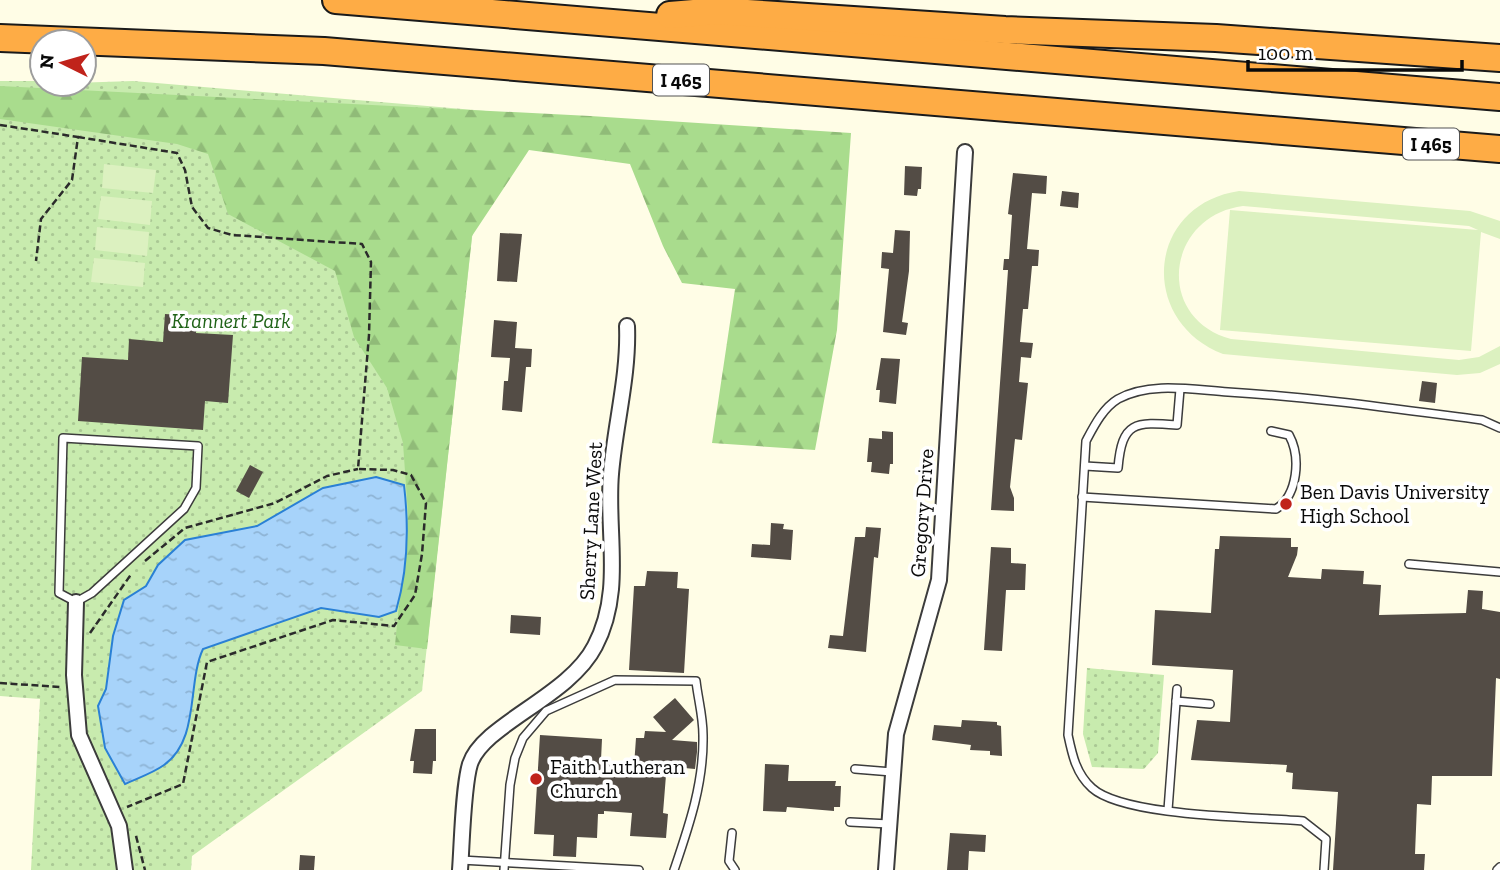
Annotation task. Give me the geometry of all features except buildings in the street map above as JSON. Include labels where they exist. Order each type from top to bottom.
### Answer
[{"type":"highway","points":[[336,0],[1500,97]]},
{"type":"highway","points":[[602,22],[718,10],[1005,30],[1332,45],[1500,58]]},
{"type":"highway","name":"I 465","points":[[0,37],[324,51],[1500,149]]},
{"type":"highway","points":[[1362,138],[1500,166]]},
{"type":"street","name":"Gregory Drive","points":[[886,870],[897,734],[939,580],[965,152]]},
{"type":"street","name":"Sherry Lane West","points":[[461,865],[470,764],[484,742],[570,680],[595,647],[607,617],[613,579],[611,478],[627,326]]},
{"type":"street","points":[[76,602],[74,676],[79,735],[119,826],[125,870]]},
{"type":"lane","points":[[1324,870],[1326,839],[1303,821],[1124,804],[1092,789],[1074,764],[1068,735],[1086,441],[1099,418],[1116,400],[1140,390],[1180,389],[1365,402],[1482,420],[1500,428]]},
{"type":"lane","points":[[1084,466],[1118,468],[1120,445],[1126,432],[1141,422],[1177,425],[1180,389]]},
{"type":"lane","points":[[1082,497],[1276,509],[1287,502],[1293,487],[1296,448],[1289,435],[1271,431]]},
{"type":"lane","points":[[63,438],[198,446],[196,488],[184,509],[92,593],[76,602],[59,593],[63,438]]},
{"type":"lane","points":[[1409,564],[1500,572]]},
{"type":"lane","points":[[505,866],[510,785],[515,758],[523,738],[546,711],[615,681],[696,681],[702,704],[702,764],[694,810],[674,870]]},
{"type":"lane","points":[[1168,810],[1177,689]]},
{"type":"lane","points":[[1176,701],[1210,704]]},
{"type":"lane","points":[[855,769],[892,772]]},
{"type":"lane","points":[[850,821],[889,824]]},
{"type":"lane","points":[[733,833],[729,861],[735,870]]},
{"type":"lane","points":[[461,865],[639,870]]},
{"type":"path","points":[[0,125],[177,153],[185,170],[192,207],[208,228],[232,235],[362,244],[371,262],[371,274],[358,469]]},
{"type":"path","points":[[36,261],[41,219],[72,180],[78,137]]},
{"type":"path","points":[[122,798],[128,809],[183,784],[207,662],[333,620],[394,626],[415,595],[426,503],[411,475],[393,470],[358,469],[327,476],[275,503],[185,528],[144,562]]},
{"type":"path","points":[[89,636],[133,571]]},
{"type":"path","points":[[0,683],[56,687]]},
{"type":"path","points":[[135,833],[145,870]]},
{"type":"green space","name":"Krannert Park","points":[[0,81],[28,81],[28,98],[98,98],[98,82],[133,81],[486,111],[422,691],[192,856],[191,870],[31,870],[40,699],[0,696]]},
{"type":"green space","points":[[0,86],[28,87],[28,98],[98,98],[98,91],[590,116],[851,133],[837,330],[815,450],[712,443],[735,289],[682,283],[663,246],[630,164],[529,150],[472,236],[427,649],[395,645],[408,514],[403,443],[387,388],[354,337],[335,271],[228,214],[208,154],[177,144],[0,119]]},
{"type":"green space","points":[[104,164],[156,170],[153,193],[102,188]]},
{"type":"green space","points":[[1239,191],[1470,211],[1500,221],[1500,239],[1481,232],[1471,351],[1220,330],[1230,210],[1217,214],[1198,228],[1185,247],[1179,268],[1181,290],[1190,311],[1206,328],[1231,339],[1459,360],[1479,357],[1500,346],[1500,364],[1480,373],[1457,375],[1223,354],[1195,338],[1177,317],[1166,292],[1164,265],[1171,240],[1185,218],[1208,201]],"holes":[[[1243,206],[1469,226],[1478,230],[1230,210]]]},
{"type":"green space","points":[[101,196],[152,201],[150,225],[98,219]]},
{"type":"green space","points":[[97,227],[149,232],[147,256],[95,250]]},
{"type":"green space","points":[[94,258],[145,263],[143,287],[91,282]]},
{"type":"green space","points":[[1087,668],[1164,675],[1158,753],[1144,769],[1092,767],[1083,734]]},
{"type":"water","points":[[376,477],[404,485],[406,548],[396,611],[379,617],[321,608],[203,649],[183,741],[164,765],[125,784],[105,748],[98,706],[106,689],[113,636],[124,600],[146,586],[158,565],[185,540],[257,526],[323,488]]},
{"type":"place","name":"Ben Davis University High School","points":[[1286,504]]},
{"type":"place","name":"Faith Lutheran Church","points":[[536,779]]}]
